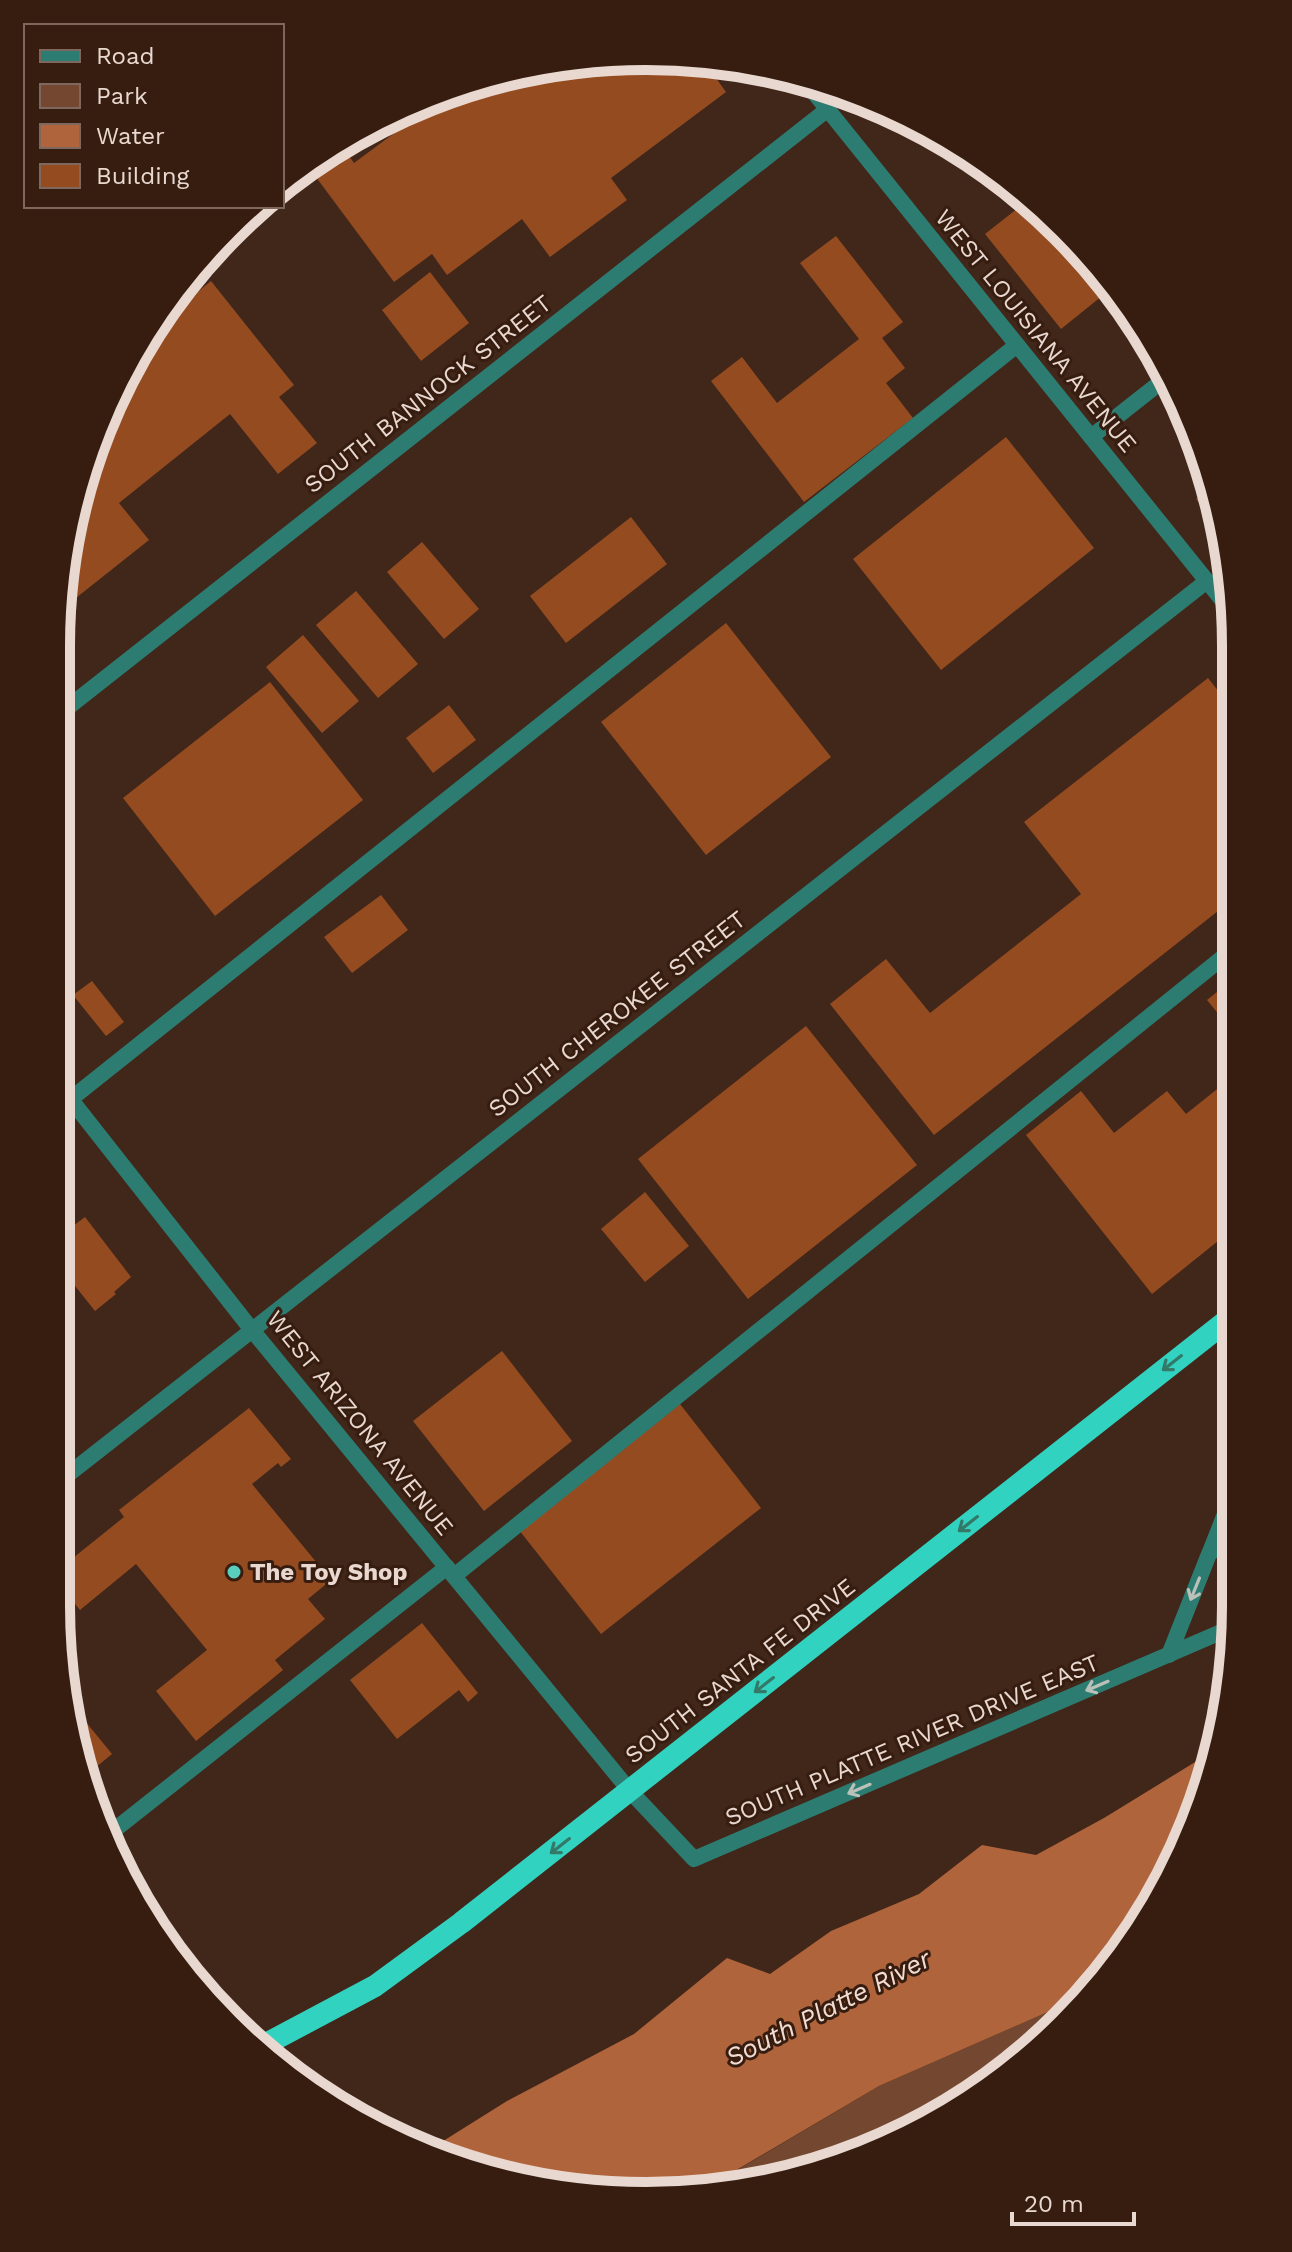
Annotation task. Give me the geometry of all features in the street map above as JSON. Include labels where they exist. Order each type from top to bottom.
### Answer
[{"type":"highway","name":"SOUTH SANTA FE DRIVE","points":[[270,2042],[375,1986],[630,1791],[1222,1324]]},
{"type":"street","name":"WEST LOUISIANA AVENUE","points":[[818,97],[1220,597]]},
{"type":"street","name":"SOUTH BANNOCK STREET","points":[[70,706],[828,109]]},
{"type":"street","points":[[70,1099],[1017,345]]},
{"type":"street","points":[[1091,437],[1159,384]]},
{"type":"street","name":"SOUTH CHEROKEE STREET","points":[[70,1473],[1207,581]]},
{"type":"street","points":[[115,1829],[450,1572],[1222,958]]},
{"type":"street","name":"WEST ARIZONA AVENUE","points":[[70,1099],[252,1330],[630,1791]]},
{"type":"street","points":[[1169,1655],[1222,1521]]},
{"type":"street","points":[[1209,1554],[1222,1544]]},
{"type":"street","name":"SOUTH PLATTE RIVER DRIVE EAST","points":[[630,1791],[694,1859],[1221,1632]]},
{"type":"green space","points":[[1059,2007],[997,2063],[901,2123],[795,2162],[727,2176],[879,2086]]},
{"type":"water","name":"South Platte River","points":[[1201,1758],[1178,1826],[1145,1894],[1103,1957],[1059,2007],[879,2086],[726,2176],[646,2182],[571,2177],[497,2162],[440,2143],[507,2101],[634,2034],[727,1958],[770,1974],[831,1931],[919,1894],[982,1845],[1036,1855],[1104,1818]]},
{"type":"building","points":[[608,71],[684,71],[713,74],[726,92],[611,178],[627,200],[550,257],[522,219],[447,275],[432,254],[394,282],[315,175],[347,154],[354,163],[412,120],[461,101],[534,81]]},
{"type":"building","points":[[1019,207],[1079,266],[1103,295],[1061,329],[985,234]]},
{"type":"building","points":[[836,236],[903,322],[882,338],[905,368],[886,383],[913,418],[804,502],[711,381],[742,357],[777,403],[859,339],[800,263]]},
{"type":"building","points":[[430,272],[469,323],[421,361],[382,310]]},
{"type":"building","points":[[211,281],[294,385],[279,397],[317,443],[278,474],[230,414],[119,503],[149,540],[72,601],[81,534],[114,426],[147,358],[183,304]]},
{"type":"building","points":[[1006,437],[1094,548],[941,670],[853,559]]},
{"type":"building","points":[[1201,495],[1205,510],[1196,499]]},
{"type":"building","points":[[631,517],[667,564],[566,643],[530,596]]},
{"type":"building","points":[[422,542],[479,609],[444,639],[387,572]]},
{"type":"building","points":[[356,591],[418,664],[378,698],[316,625]]},
{"type":"building","points":[[726,623],[831,757],[706,855],[601,722]]},
{"type":"building","points":[[303,635],[359,701],[322,733],[266,667]]},
{"type":"building","points":[[1208,678],[1222,696],[1222,908],[934,1135],[830,1004],[886,959],[930,1013],[1081,894],[1024,822]]},
{"type":"building","points":[[270,682],[363,800],[215,916],[123,798]]},
{"type":"building","points":[[449,705],[476,740],[433,773],[406,738]]},
{"type":"building","points":[[381,895],[408,930],[352,973],[324,937]]},
{"type":"building","points":[[92,981],[124,1022],[106,1036],[73,995]]},
{"type":"building","points":[[1222,988],[1222,1018],[1207,1000]]},
{"type":"building","points":[[806,1026],[917,1165],[748,1299],[638,1159]]},
{"type":"building","points":[[1222,1087],[1222,1238],[1152,1294],[1026,1135],[1081,1091],[1114,1133],[1167,1091],[1186,1114]]},
{"type":"building","points":[[645,1192],[689,1246],[645,1282],[601,1229]]},
{"type":"building","points":[[85,1217],[131,1277],[95,1311],[70,1280],[70,1228]]},
{"type":"building","points":[[502,1351],[572,1441],[484,1511],[413,1421]]},
{"type":"building","points":[[680,1404],[761,1508],[601,1634],[519,1530]]},
{"type":"building","name":"The Toy Shop","points":[[249,1408],[291,1459],[281,1467],[278,1463],[252,1484],[331,1580],[308,1599],[325,1619],[275,1660],[283,1670],[196,1741],[156,1691],[207,1650],[136,1564],[80,1610],[70,1598],[70,1554],[73,1558],[124,1517],[119,1510]]},
{"type":"building","points":[[422,1623],[478,1693],[468,1702],[459,1690],[397,1739],[350,1680]]},
{"type":"building","points":[[81,1716],[112,1754],[94,1769]]},
{"type":"place","name":"The Toy Shop","points":[[234,1572]]}]
